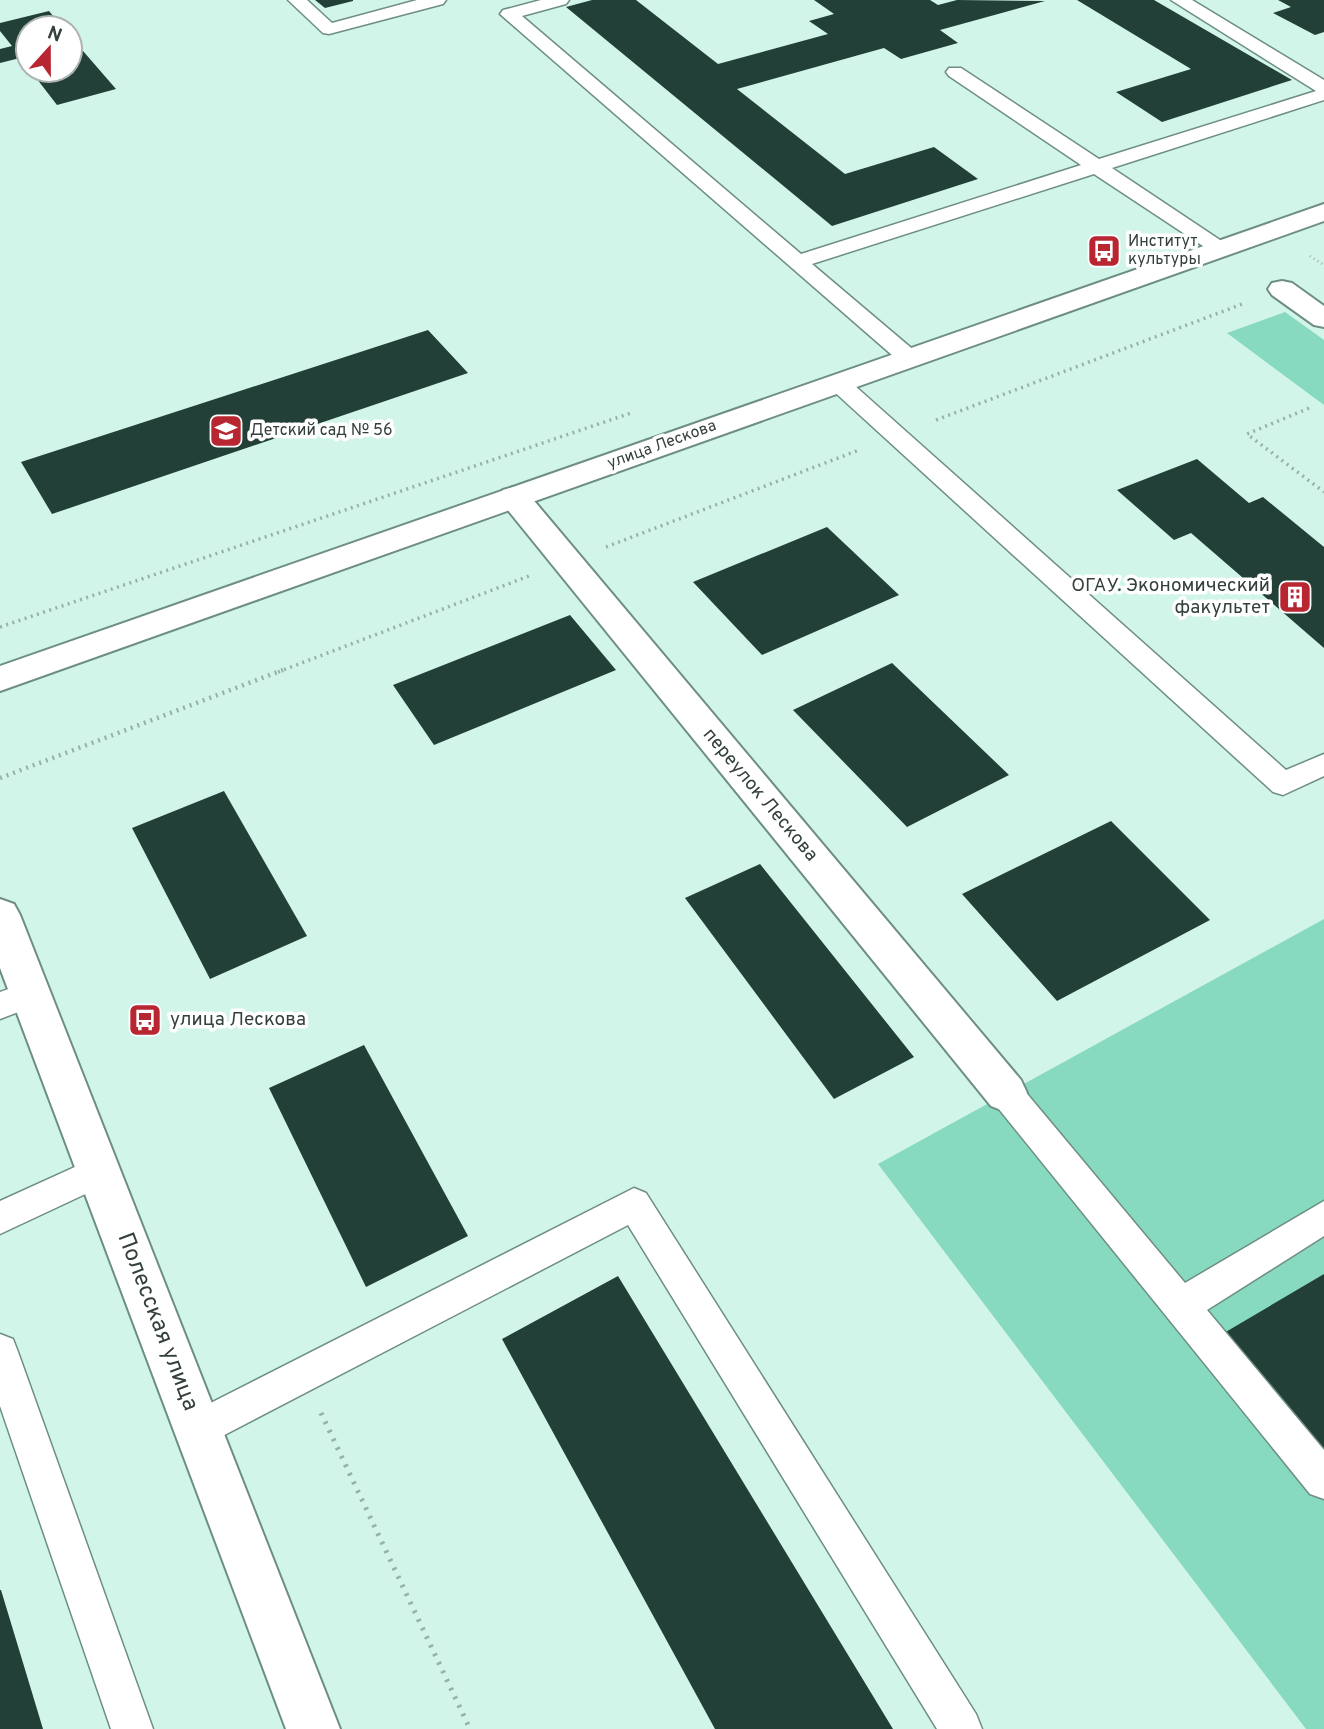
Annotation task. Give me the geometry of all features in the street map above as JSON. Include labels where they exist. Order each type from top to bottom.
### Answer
[{"type":"main road","name":"улица Лескова","points":[[0,679],[1324,212]]},
{"type":"main road","points":[[1282,289],[1324,319]]},
{"type":"main road","name":"переулок Лескова","points":[[514,497],[1006,1093]]},
{"type":"main road","name":"Полесская улица","points":[[0,915],[15,1000],[99,1171],[313,1729]]},
{"type":"lane","points":[[297,0],[329,29],[437,0]]},
{"type":"lane","points":[[560,0],[509,14],[908,358]]},
{"type":"lane","points":[[1180,0],[1324,88]]},
{"type":"lane","points":[[955,72],[1219,248]]},
{"type":"lane","points":[[797,262],[1324,94]]},
{"type":"lane","points":[[837,382],[1283,783],[1324,764]]},
{"type":"lane","points":[[1006,1093],[1324,1480]]},
{"type":"lane","points":[[0,1218],[99,1171]]},
{"type":"lane","points":[[198,1429],[635,1204],[961,1729]]},
{"type":"lane","points":[[1181,1306],[1324,1217]]},
{"type":"lane","points":[[0,1352],[132,1729]]},
{"type":"path","points":[[0,778],[1282,289]]},
{"type":"path","points":[[1309,408],[1247,434],[1324,492]]},
{"type":"path","points":[[302,1375],[470,1729]]},
{"type":"green space","points":[[1285,312],[1324,340],[1324,405],[1227,333]]},
{"type":"green space","points":[[1324,919],[1324,1729],[1306,1729],[878,1164]]},
{"type":"building","points":[[315,0],[353,0],[353,1],[325,8]]},
{"type":"building","points":[[592,0],[636,0],[718,64],[828,34],[809,21],[834,14],[814,0],[930,0],[938,5],[957,0],[1045,1],[940,30],[958,43],[901,59],[884,48],[737,89],[845,174],[934,147],[978,179],[832,226],[566,7]]},
{"type":"building","points":[[1077,0],[1154,0],[1292,80],[1162,122],[1116,92],[1191,69]]},
{"type":"building","points":[[1278,0],[1324,0],[1324,32],[1315,35],[1273,13],[1291,7]]},
{"type":"building","points":[[14,20],[14,60],[0,63],[0,49],[12,46],[0,31],[0,23]]},
{"type":"building","points":[[84,52],[116,89],[57,105],[41,84],[84,84]]},
{"type":"building","points":[[428,330],[468,373],[52,514],[21,462]]},
{"type":"building","name":"ОГАУ. Экономический факультет","points":[[1197,459],[1249,503],[1263,497],[1324,547],[1324,648],[1191,533],[1174,540],[1117,490]]},
{"type":"building","points":[[827,527],[899,595],[762,655],[693,582]]},
{"type":"building","points":[[570,615],[616,670],[434,745],[393,685]]},
{"type":"building","points":[[892,663],[1009,775],[907,827],[793,710]]},
{"type":"building","points":[[224,791],[307,936],[210,979],[132,828]]},
{"type":"building","points":[[1111,821],[1210,920],[1057,1001],[962,894]]},
{"type":"building","points":[[760,864],[914,1057],[834,1099],[685,898]]},
{"type":"building","points":[[364,1045],[468,1236],[366,1287],[269,1088]]},
{"type":"building","points":[[1324,1274],[1324,1456],[1224,1333]]},
{"type":"building","points":[[618,1276],[893,1729],[715,1729],[502,1339]]},
{"type":"building","points":[[1,1590],[43,1729],[0,1729]]},
{"type":"place","name":"Институт культуры","points":[[1104,251]]},
{"type":"place","name":"Детский сад № 56","points":[[226,431]]},
{"type":"place","name":"ОГАУ. Экономический факультет","points":[[1295,597]]},
{"type":"place","name":"улица Лескова","points":[[145,1020]]}]
